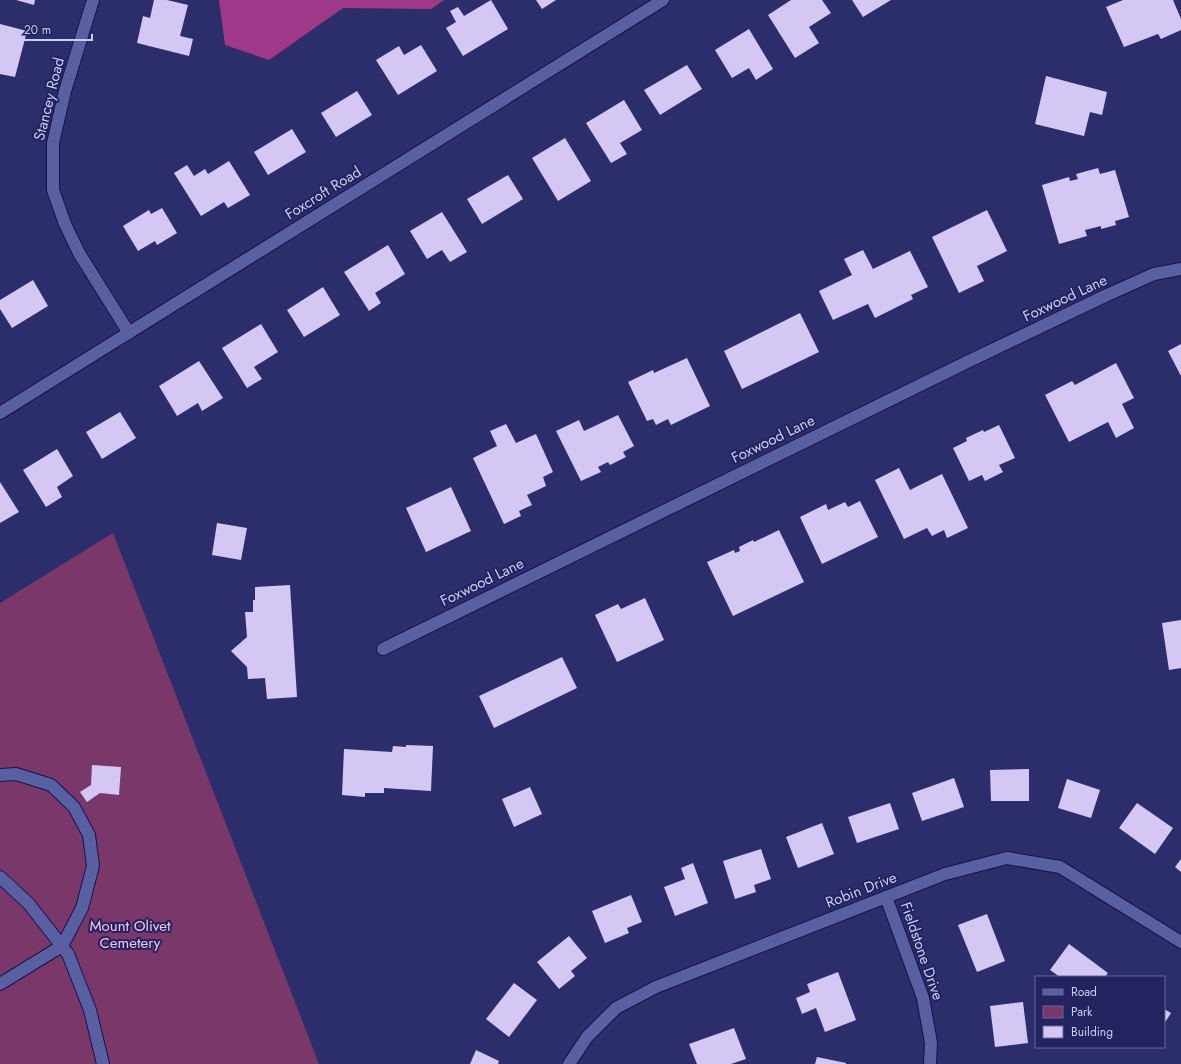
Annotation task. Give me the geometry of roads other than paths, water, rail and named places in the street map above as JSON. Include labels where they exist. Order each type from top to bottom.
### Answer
[{"type":"street","name":"Stancey Road","points":[[94,0],[65,91],[53,143],[53,190],[65,224],[79,253],[129,333]]},
{"type":"street","name":"Foxcroft Road","points":[[0,413],[663,0]]},
{"type":"street","name":"Foxwood Lane","points":[[383,649],[1079,308],[1154,274],[1181,269]]},
{"type":"street","points":[[0,775],[16,774],[51,784],[74,807],[89,835],[93,866],[82,908],[62,946],[0,984]]},
{"type":"street","name":"Robin Drive","points":[[569,1064],[587,1037],[616,1008],[656,987],[945,874],[1007,858],[1060,867],[1181,942]]},
{"type":"street","points":[[0,877],[29,904],[68,954],[90,1010],[103,1064]]},
{"type":"street","name":"Fieldstone Drive","points":[[886,897],[923,998],[931,1043],[930,1064]]},
{"type":"park label","name":"Mount Olivet Cemetery","points":[[130,934]]}]
